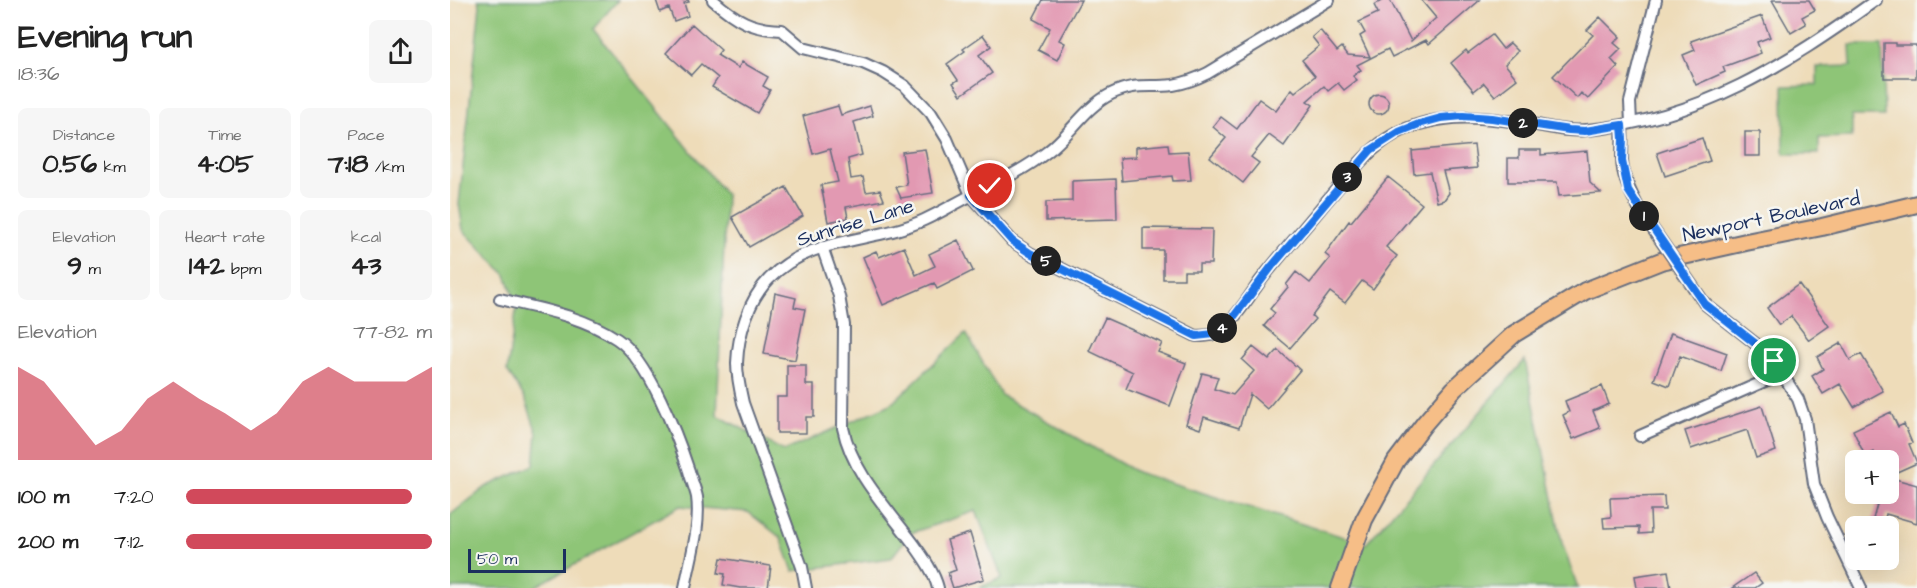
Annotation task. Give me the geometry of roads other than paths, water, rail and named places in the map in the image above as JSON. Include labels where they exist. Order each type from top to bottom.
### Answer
[{"type":"main road","name":"Newport Boulevard","points":[[1340,588],[1364,520],[1396,461],[1454,388],[1514,334],[1585,291],[1661,261],[1899,210],[1917,204]]},
{"type":"street","points":[[713,0],[750,26],[782,30],[802,48],[863,63],[883,72],[904,86],[931,113],[946,139],[971,195],[1006,235],[1030,253],[1196,336],[1214,334],[1229,323],[1272,266],[1371,150],[1399,132],[1441,118],[1463,116],[1585,131],[1670,115],[1735,89],[1776,67],[1876,0]]},
{"type":"street","name":"Sunrise Lane","points":[[806,588],[802,567],[743,403],[738,381],[739,347],[746,320],[760,290],[768,279],[784,265],[804,253],[843,240],[900,230],[924,220],[1013,175],[1048,152],[1089,111],[1109,95],[1129,87],[1146,84],[1171,85],[1190,81],[1208,73],[1329,0]]},
{"type":"street","points":[[1656,0],[1623,139],[1622,161],[1628,190],[1705,304],[1761,348],[1783,373],[1798,399],[1805,419],[1814,484],[1861,588]]},
{"type":"street","points":[[822,247],[839,296],[844,324],[843,428],[846,442],[862,475],[924,559],[938,588]]},
{"type":"street","points":[[500,299],[583,321],[619,340],[641,364],[655,387],[671,424],[697,496],[697,523],[685,588]]},
{"type":"street","points":[[1640,436],[1783,373]]}]
